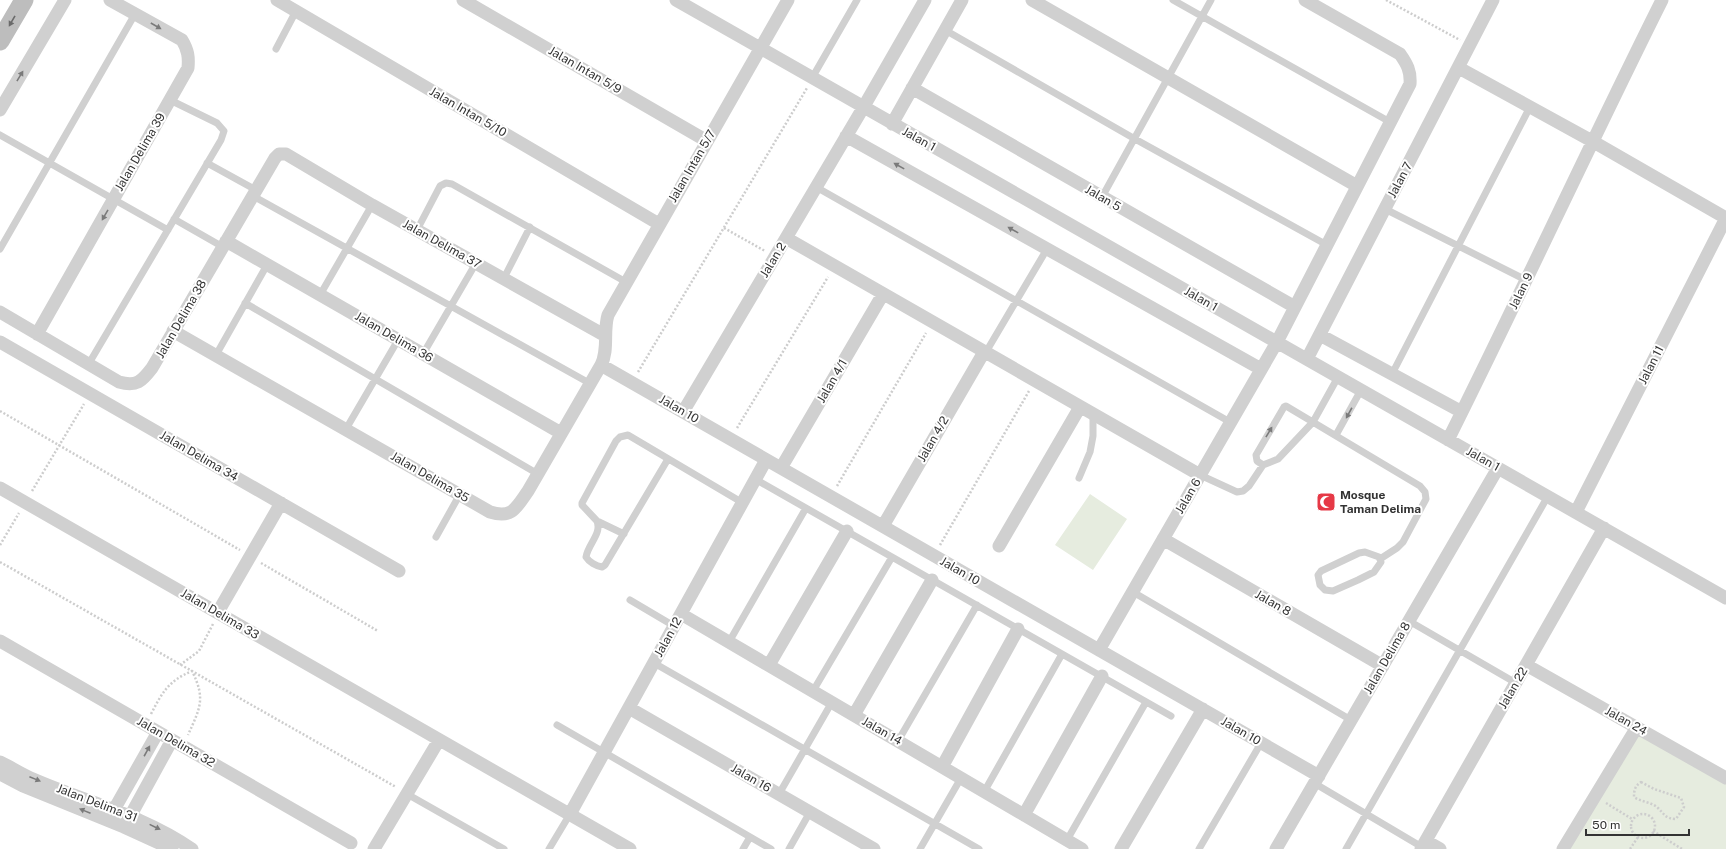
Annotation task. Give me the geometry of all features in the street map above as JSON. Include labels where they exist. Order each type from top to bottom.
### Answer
[{"type":"street","points":[[0,41],[24,0]]},
{"type":"street","points":[[0,110],[65,0]]},
{"type":"street","name":"Jalan Delima 39","points":[[37,334],[188,68],[189,59],[187,49],[182,40],[110,0]]},
{"type":"street","name":"Jalan Intan 5/10","points":[[277,0],[659,224]]},
{"type":"street","name":"Jalan Intan 5/9","points":[[463,0],[707,141]]},
{"type":"street","name":"Jalan 1","points":[[676,0],[863,108],[1726,598]]},
{"type":"street","name":"Jalan Intan 5/7","points":[[604,334],[605,323],[608,315],[626,282],[788,0]]},
{"type":"street","name":"Jalan 2","points":[[683,412],[863,108],[925,0]]},
{"type":"street","points":[[892,124],[962,0]]},
{"type":"street","points":[[1032,0],[1357,186]]},
{"type":"street","name":"Jalan 6","points":[[1099,650],[1277,342],[1410,84],[1411,75],[1408,65],[1400,54],[1304,0]]},
{"type":"street","name":"Jalan 7","points":[[1307,359],[1493,0]]},
{"type":"street","name":"Jalan 9","points":[[1448,440],[1592,141],[1662,0]]},
{"type":"street","points":[[1459,68],[1592,141],[1726,218]]},
{"type":"street","name":"Jalan 5","points":[[912,88],[1295,307]]},
{"type":"street","points":[[846,136],[1261,369]]},
{"type":"street","name":"Jalan Delima 38","points":[[0,312],[119,382],[129,385],[138,382],[152,368],[274,158],[279,154]]},
{"type":"street","name":"Jalan Delima 37","points":[[279,154],[286,154],[372,205],[604,334]]},
{"type":"street","name":"Jalan 11","points":[[1576,512],[1726,218]]},
{"type":"street","points":[[786,238],[1200,475]]},
{"type":"street","name":"Jalan Delima 36","points":[[225,244],[267,265],[562,433]]},
{"type":"street","name":"Jalan 4/1","points":[[781,468],[883,294]]},
{"type":"street","name":"Jalan Delima 35","points":[[173,331],[216,354],[490,512],[501,515],[509,514],[520,502],[591,384],[601,365],[605,349],[604,334]]},
{"type":"street","points":[[1320,335],[1462,412]]},
{"type":"street","name":"Jalan Delima 34","points":[[0,342],[399,571]]},
{"type":"street","name":"Jalan 4/2","points":[[883,526],[985,352]]},
{"type":"street","name":"Jalan 10","points":[[601,365],[1261,743],[1317,780]]},
{"type":"street","points":[[999,546],[1080,406]]},
{"type":"street","name":"Jalan 12","points":[[570,814],[766,460]]},
{"type":"street","name":"Jalan Delima 8","points":[[1276,849],[1498,468]]},
{"type":"street","name":"Jalan Delima 33","points":[[0,488],[630,849]]},
{"type":"street","points":[[218,612],[281,503]]},
{"type":"street","name":"Jalan 22","points":[[1423,846],[1604,528]]},
{"type":"street","points":[[769,665],[847,531]]},
{"type":"street","name":"Jalan 8","points":[[1163,539],[1383,666]]},
{"type":"street","points":[[854,715],[932,580]]},
{"type":"street","name":"Jalan 14","points":[[681,614],[1082,849]]},
{"type":"street","points":[[942,766],[1018,629]]},
{"type":"street","name":"Jalan Delima 32","points":[[0,641],[351,843]]},
{"type":"street","name":"Jalan 24","points":[[1526,665],[1637,726],[1726,778]]},
{"type":"street","points":[[1024,815],[1102,676]]},
{"type":"street","name":"Jalan 16","points":[[629,708],[874,849]]},
{"type":"street","points":[[1121,849],[1203,710]]},
{"type":"street","points":[[1563,849],[1637,726]]},
{"type":"street","points":[[108,820],[158,732]]},
{"type":"street","points":[[374,849],[439,740]]},
{"type":"street","points":[[124,827],[130,815],[177,743]]},
{"type":"street","name":"Jalan Delima 31","points":[[0,762],[32,779],[130,815],[174,836],[192,849]]},
{"type":"street","name":"Jalan Delima 31","points":[[0,774],[22,786],[108,820],[172,849]]},
{"type":"street","points":[[1423,846],[1440,849]]},
{"type":"lane","points":[[812,78],[858,0]]},
{"type":"lane","points":[[1173,0],[1390,122]]},
{"type":"lane","points":[[1102,197],[1211,0]]},
{"type":"lane","points":[[276,49],[296,11]]},
{"type":"lane","points":[[0,249],[135,14]]},
{"type":"lane","points":[[944,30],[1135,139],[1327,245]]},
{"type":"lane","points":[[88,365],[221,140],[224,131],[216,123],[170,100]]},
{"type":"lane","points":[[1392,374],[1530,107]]},
{"type":"lane","points":[[0,135],[168,230]]},
{"type":"lane","points":[[207,163],[346,248],[591,384]]},
{"type":"lane","points":[[417,230],[435,194],[440,186],[446,183],[459,187],[626,282]]},
{"type":"lane","points":[[816,187],[1230,422]]},
{"type":"lane","points":[[320,295],[372,205]]},
{"type":"lane","points":[[1385,210],[1526,280]]},
{"type":"lane","points":[[174,219],[225,244]]},
{"type":"lane","points":[[504,278],[530,228]]},
{"type":"lane","points":[[985,352],[1047,249]]},
{"type":"lane","points":[[423,354],[476,263]]},
{"type":"lane","points":[[216,354],[267,265]]},
{"type":"lane","points":[[245,303],[538,474]]},
{"type":"lane","points":[[346,429],[398,340]]},
{"type":"lane","points":[[1200,475],[1237,492],[1243,491],[1249,486],[1263,465],[1278,459],[1313,422],[1338,377]]},
{"type":"lane","points":[[1336,435],[1361,390]]},
{"type":"lane","points":[[1263,465],[1257,461],[1256,455],[1286,406],[1420,486],[1425,492],[1426,499],[1403,542],[1397,548],[1380,559]]},
{"type":"lane","points":[[1079,478],[1090,452],[1093,436],[1093,414]]},
{"type":"lane","points":[[668,459],[605,565],[602,567],[598,566],[588,560],[586,557],[599,526],[584,509],[582,503],[616,441],[620,437],[628,435],[742,503]]},
{"type":"lane","points":[[755,479],[1171,716]]},
{"type":"lane","points":[[436,537],[460,494]]},
{"type":"lane","points":[[1346,849],[1548,496]]},
{"type":"lane","points":[[730,642],[806,508]]},
{"type":"lane","points":[[596,521],[624,534]]},
{"type":"lane","points":[[1359,553],[1371,553],[1380,559],[1381,562],[1374,572],[1333,590],[1325,590],[1320,586],[1318,575],[1321,571],[1359,553]]},
{"type":"lane","points":[[813,691],[892,557]]},
{"type":"lane","points":[[1133,592],[1351,720]]},
{"type":"lane","points":[[630,600],[674,626]]},
{"type":"lane","points":[[898,741],[977,605]]},
{"type":"lane","points":[[1409,620],[1516,683]]},
{"type":"lane","points":[[984,792],[1062,654]]},
{"type":"lane","points":[[654,663],[979,849]]},
{"type":"lane","points":[[778,794],[832,702]]},
{"type":"lane","points":[[1067,840],[1146,702]]},
{"type":"lane","points":[[557,725],[771,849]]},
{"type":"lane","points":[[1199,849],[1261,743]]},
{"type":"lane","points":[[920,849],[962,778]]},
{"type":"lane","points":[[1317,780],[1366,814],[1423,846]]},
{"type":"lane","points":[[407,794],[504,849]]},
{"type":"lane","points":[[789,849],[810,812]]},
{"type":"lane","points":[[549,849],[570,814]]},
{"type":"lane","points":[[743,849],[750,837]]},
{"type":"path","points":[[1386,0],[1470,45]]},
{"type":"path","points":[[632,383],[812,78]]},
{"type":"path","points":[[724,228],[775,256]]},
{"type":"path","points":[[731,439],[834,266]]},
{"type":"path","points":[[831,497],[933,322]]},
{"type":"path","points":[[934,556],[1035,381]]},
{"type":"path","points":[[0,545],[91,394]]},
{"type":"path","points":[[0,410],[378,630]]},
{"type":"path","points":[[0,562],[392,785]]},
{"type":"path","points":[[180,665],[199,651],[218,612]]},
{"type":"path","points":[[146,725],[162,694],[170,683],[192,671]]},
{"type":"path","points":[[177,743],[197,714],[200,702],[198,684],[192,671]]},
{"type":"path","points":[[1641,782],[1654,789],[1681,798],[1684,807],[1676,819],[1669,819],[1651,803],[1640,801],[1634,797],[1634,791],[1637,785],[1641,782]]},
{"type":"path","points":[[1595,796],[1632,819]]},
{"type":"path","points":[[1638,815],[1648,815],[1655,824],[1653,831],[1648,836],[1641,838],[1638,837],[1634,834],[1631,827],[1632,819],[1638,815]]},
{"type":"path","points":[[1653,831],[1682,849]]},
{"type":"path","points":[[1630,849],[1638,837]]},
{"type":"shaded area","points":[[1090,494],[1127,519],[1093,570],[1055,545]]},
{"type":"shaded area","points":[[1637,732],[1726,781],[1726,849],[1566,849]]},
{"type":"place","name":"Mosque Taman Delima","points":[[1326,502]]}]
